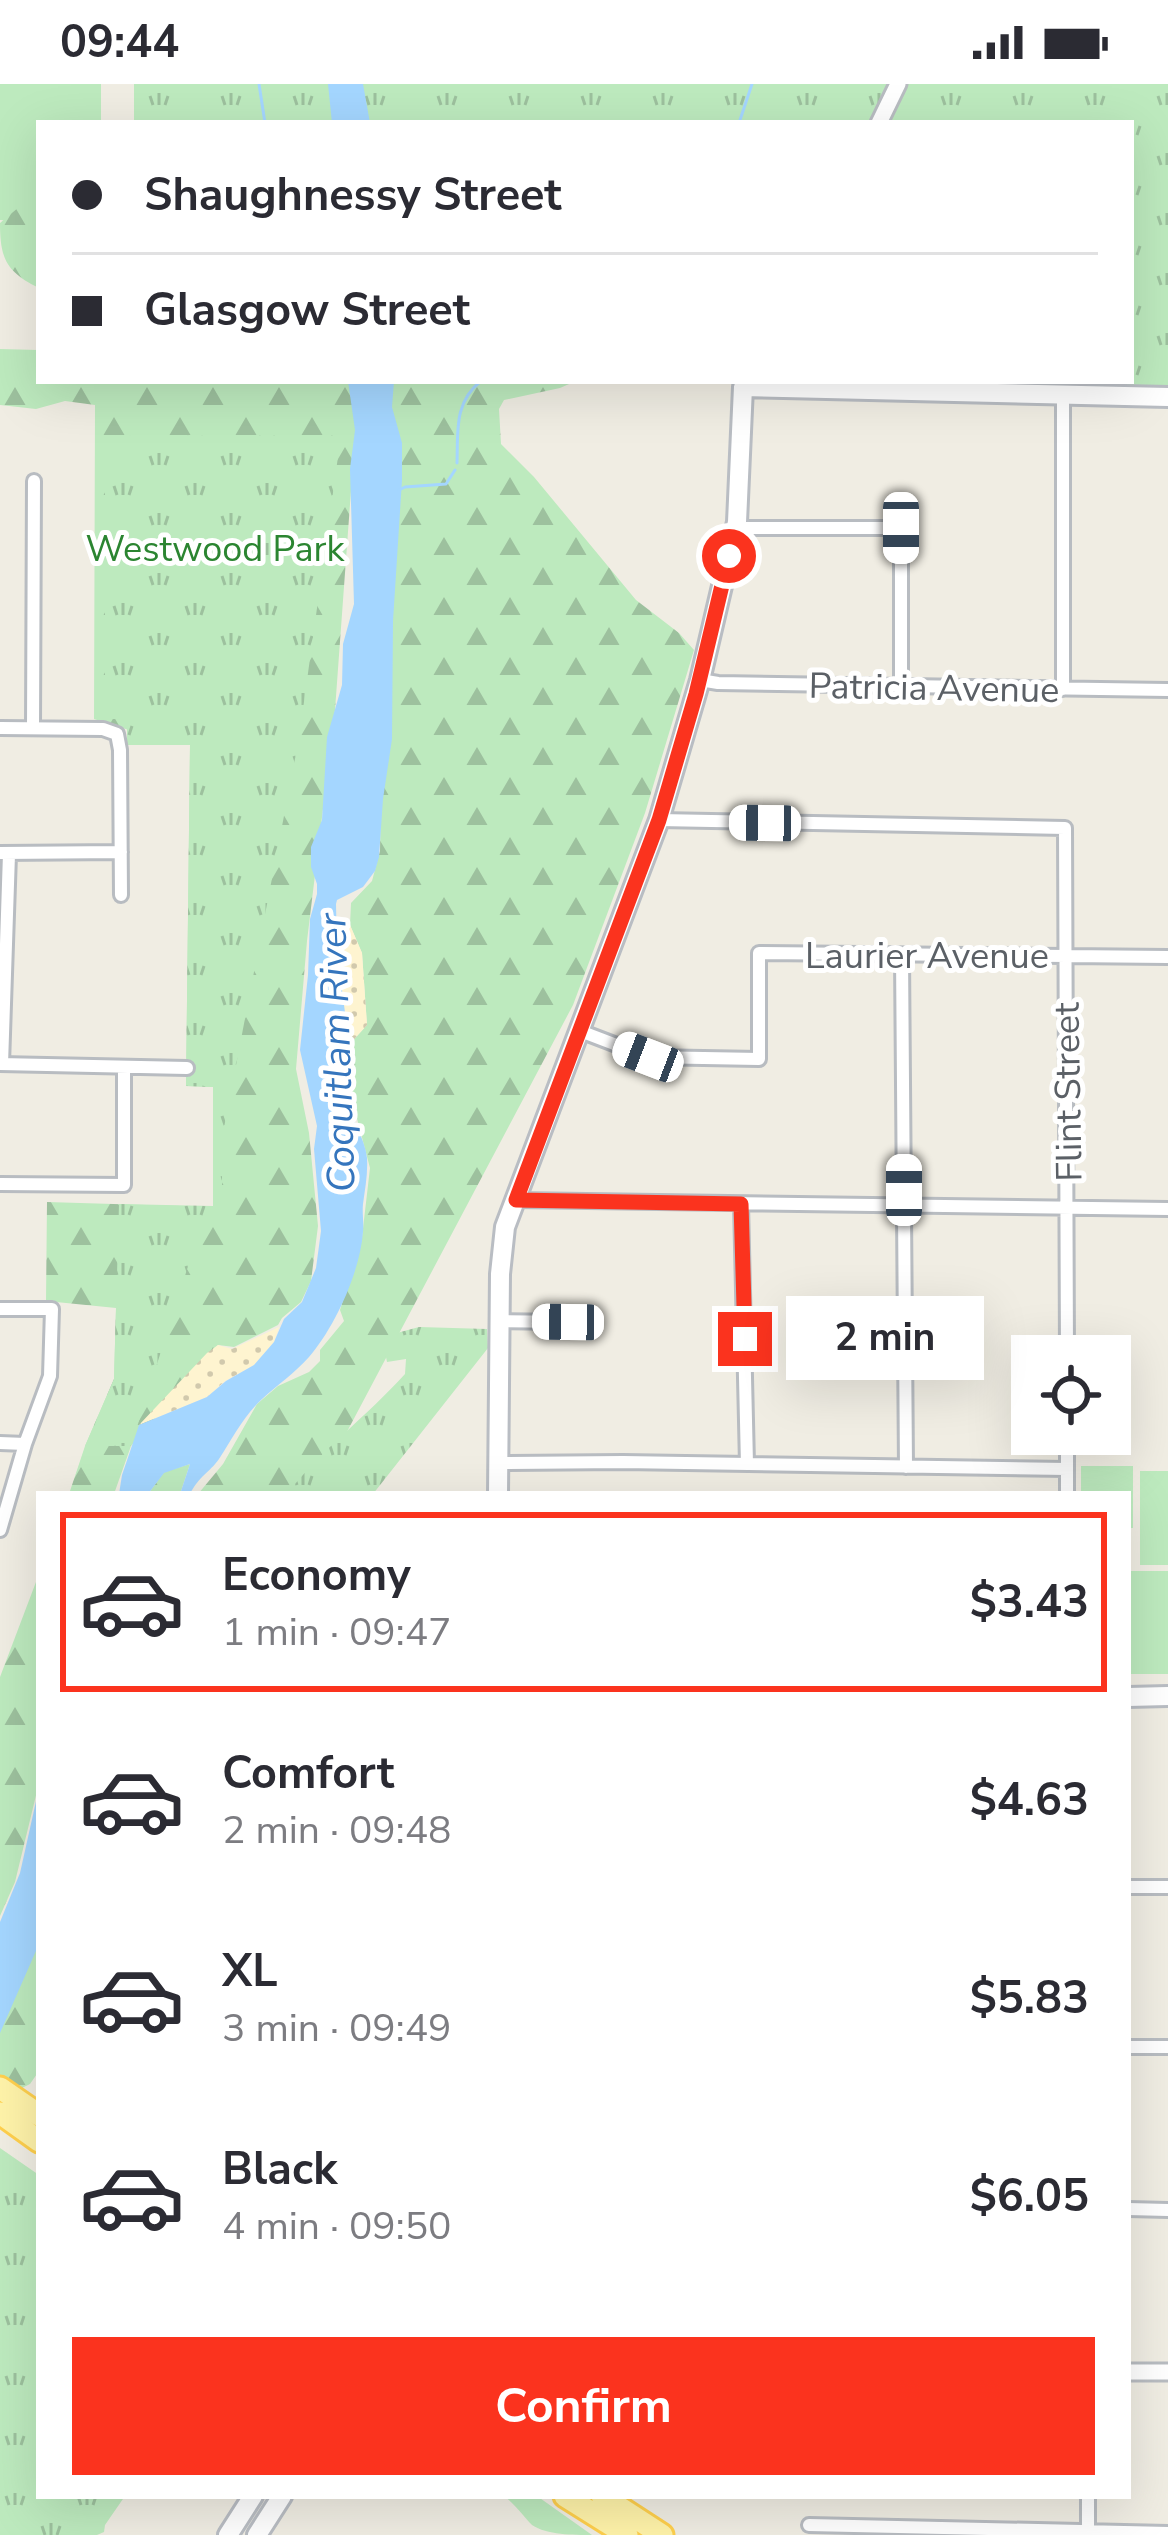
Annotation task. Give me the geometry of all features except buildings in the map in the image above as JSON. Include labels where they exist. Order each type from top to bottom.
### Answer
[{"type":"main road","points":[[498,1491],[502,1243],[659,820],[700,680],[736,528],[744,384],[1168,397]]},
{"type":"main road","points":[[1131,1696],[1168,1696]]},
{"type":"main road","points":[[0,2088],[36,2113]]},
{"type":"main road","points":[[0,2113],[36,2139]]},
{"type":"main road","points":[[228,2535],[251,2499]]},
{"type":"main road","points":[[257,2535],[280,2499]]},
{"type":"main road","points":[[570,2499],[627,2535]]},
{"type":"main road","points":[[607,2499],[662,2535]]},
{"type":"street","points":[[880,120],[898,84]]},
{"type":"street","points":[[1063,394],[1063,689]]},
{"type":"street","points":[[33,728],[34,481]]},
{"type":"street","points":[[736,528],[901,528],[901,686]]},
{"type":"street","name":"Patricia Avenue","points":[[700,680],[1168,690]]},
{"type":"street","points":[[0,728],[115,732],[120,750],[121,895]]},
{"type":"street","name":"Flint Street","points":[[659,820],[1065,828],[1067,1335]]},
{"type":"street","points":[[121,852],[5,854],[1,1064],[187,1068]]},
{"type":"street","name":"Laurier Avenue","points":[[580,1031],[648,1057],[759,1059],[759,953],[1168,957]]},
{"type":"street","points":[[902,955],[906,1466]]},
{"type":"street","points":[[0,1184],[124,1185],[124,1066]]},
{"type":"street","points":[[516,1200],[1168,1209]]},
{"type":"street","points":[[741,1204],[747,1464]]},
{"type":"street","points":[[0,1309],[52,1309],[50,1376],[0,1530]]},
{"type":"street","points":[[499,1322],[568,1322]]},
{"type":"street","points":[[0,1443],[26,1444]]},
{"type":"street","points":[[1067,1455],[1067,1491]]},
{"type":"street","points":[[498,1463],[1067,1469]]},
{"type":"street","points":[[1131,1886],[1168,1887]]},
{"type":"street","points":[[1131,2047],[1168,2048]]},
{"type":"street","points":[[1131,2209],[1168,2210]]},
{"type":"street","points":[[1131,2372],[1168,2372]]},
{"type":"street","points":[[1088,2499],[1088,2533]]},
{"type":"street","points":[[809,2525],[1168,2533]]},
{"type":"green space","points":[[0,84],[101,84],[101,120],[36,120],[36,223],[0,220]]},
{"type":"green space","points":[[134,84],[1168,84],[1168,388],[1001,384],[1134,384],[1134,120],[134,120]]},
{"type":"green space","points":[[25,202],[36,204],[36,286],[7,263],[0,223]]},
{"type":"green space","points":[[0,349],[36,350],[36,384],[359,384],[335,710],[296,1069],[309,1133],[318,1226],[311,1281],[301,1302],[278,1325],[234,1347],[218,1345],[131,1446],[115,1491],[70,1491],[114,1379],[116,1308],[46,1301],[47,1202],[213,1207],[213,1087],[186,1086],[190,745],[94,719],[95,405],[65,401],[36,409],[0,405]]},
{"type":"green space","points":[[388,384],[569,384],[504,400],[499,409],[501,444],[636,600],[694,650],[645,813],[573,1005],[316,1491],[200,1491],[223,1464],[257,1404],[278,1386],[309,1372],[344,1321],[340,1310],[362,1237],[370,1168],[354,1107],[347,1047],[367,1025],[362,953],[350,925],[351,903],[372,881],[380,851]]},
{"type":"green space","name":"Westwood Park","points":[[341,435],[299,738],[222,1138],[222,1219],[203,1219],[131,1446],[85,1446],[114,1379],[119,1204],[213,1206],[213,1087],[186,1086],[190,745],[127,745],[127,719],[105,719],[105,436]]},
{"type":"green space","points":[[419,1327],[487,1329],[488,1348],[375,1491],[290,1491],[405,1374],[406,1359],[387,1362],[382,1337]]},
{"type":"green space","points":[[190,1464],[181,1491],[150,1491],[164,1472]]},
{"type":"green space","points":[[1081,1466],[1133,1466],[1133,1528],[1131,1491],[1081,1491]]},
{"type":"green space","points":[[1140,1471],[1168,1471],[1168,1565],[1140,1565]]},
{"type":"green space","points":[[1131,1571],[1168,1571],[1168,1674],[1131,1674]]},
{"type":"green space","points":[[36,1582],[36,1795],[15,1882],[0,1916],[0,1677]]},
{"type":"green space","points":[[36,1928],[36,2075],[20,2089],[0,2075],[0,2018]]},
{"type":"green space","points":[[0,2148],[36,2173],[36,2499],[123,2499],[104,2532],[97,2535],[0,2535]]},
{"type":"green space","points":[[507,2499],[541,2499],[592,2535],[538,2528]]},
{"type":"sand","points":[[350,925],[362,953],[367,1025],[347,1047],[335,930]]},
{"type":"sand","points":[[279,1327],[274,1342],[254,1365],[207,1397],[139,1425],[218,1345],[232,1349]]},
{"type":"water","points":[[328,84],[363,84],[369,120],[332,120]]},
{"type":"water","name":"Coquitlam River","points":[[348,384],[394,384],[392,407],[402,443],[402,480],[392,739],[379,857],[363,887],[336,904],[347,1098],[367,1158],[361,1248],[345,1298],[319,1345],[255,1407],[192,1491],[181,1491],[190,1464],[164,1473],[150,1491],[119,1491],[139,1425],[207,1397],[254,1365],[274,1342],[284,1319],[302,1302],[316,1268],[321,1231],[314,1149],[317,1126],[300,1050],[310,919],[317,894],[311,847],[322,820],[327,737],[342,685],[343,644],[354,604],[350,469],[355,430]]},
{"type":"water","points":[[36,1801],[36,1951],[0,2033],[0,1922],[20,1873]]},
{"type":"waterway","points":[[259,84],[265,120]]},
{"type":"waterway","points":[[740,120],[752,84]]},
{"type":"waterway","points":[[457,463],[462,408],[478,384]]},
{"type":"waterway","points":[[399,490],[446,484],[455,470]]},
{"type":"route","points":[[729,556],[659,820],[516,1200],[741,1204],[745,1339]]}]
